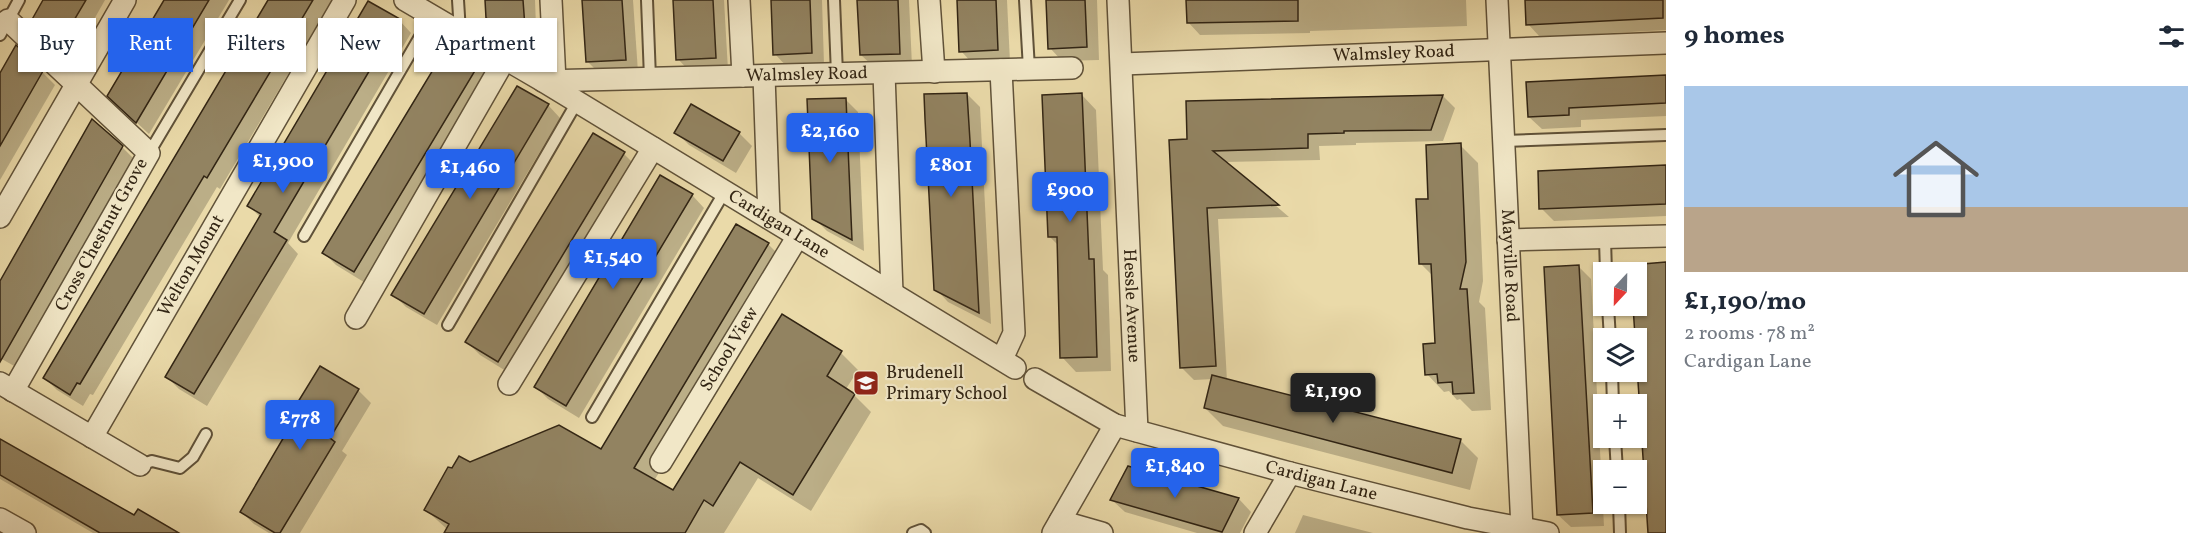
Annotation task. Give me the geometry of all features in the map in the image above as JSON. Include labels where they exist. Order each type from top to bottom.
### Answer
[{"type":"street","points":[[0,217],[125,0]]},
{"type":"street","name":"Welton Mount","points":[[92,437],[345,0]]},
{"type":"street","name":"Cardigan Lane","points":[[405,0],[436,18]]},
{"type":"street","points":[[549,81],[551,0]]},
{"type":"street","points":[[739,0],[742,76]]},
{"type":"street","points":[[930,0],[934,72]]},
{"type":"street","name":"Hessle Avenue","points":[[1118,0],[1137,431]]},
{"type":"street","name":"Mayville Road","points":[[1497,0],[1522,530]]},
{"type":"street","name":"Cross Chestnut Grove","points":[[4,28],[76,86],[149,153],[7,387]]},
{"type":"street","name":"Walmsley Road","points":[[1122,64],[1666,43]]},
{"type":"street","name":"Walmsley Road","points":[[549,81],[1072,68]]},
{"type":"street","name":"Cardigan Lane","points":[[531,72],[1009,364],[1014,333],[1001,70]]},
{"type":"street","points":[[356,318],[498,72]]},
{"type":"street","points":[[884,73],[892,293]]},
{"type":"street","points":[[764,75],[769,218]]},
{"type":"street","points":[[510,384],[653,148]]},
{"type":"street","name":"School View","points":[[662,462],[798,236]]},
{"type":"street","points":[[1508,240],[1666,236]]},
{"type":"street","name":"Cardigan Lane","points":[[1035,379],[1115,424],[1137,431],[1290,473],[1463,525],[1548,533]]},
{"type":"street","points":[[7,387],[140,465]]},
{"type":"street","points":[[1102,533],[1056,527],[1115,424]]},
{"type":"street","points":[[1255,533],[1290,473]]},
{"type":"street","points":[[0,519],[25,533]]},
{"type":"lane","points":[[4,28],[19,0]]},
{"type":"lane","points":[[149,153],[240,0]]},
{"type":"lane","points":[[458,0],[459,18]]},
{"type":"lane","points":[[646,0],[650,78]]},
{"type":"lane","points":[[834,0],[837,74]]},
{"type":"lane","points":[[1025,0],[1029,69]]},
{"type":"lane","points":[[304,236],[432,16]]},
{"type":"lane","points":[[448,325],[577,102]]},
{"type":"lane","points":[[1504,141],[1666,135]]},
{"type":"lane","points":[[592,417],[725,191]]},
{"type":"lane","points":[[1605,239],[1606,262]]},
{"type":"lane","points":[[140,465],[152,461],[180,468],[193,457],[206,434]]},
{"type":"lane","points":[[1619,514],[1620,533]]},
{"type":"lane","points":[[913,533],[921,530],[925,533]]},
{"type":"building","points":[[43,0],[86,0],[75,18],[33,18]]},
{"type":"building","points":[[164,0],[209,0],[193,27],[193,18],[153,18]]},
{"type":"building","points":[[268,0],[313,0],[302,18],[257,18]]},
{"type":"building","points":[[485,0],[523,0],[524,18],[486,18]]},
{"type":"building","points":[[582,0],[622,0],[626,60],[586,62]]},
{"type":"building","points":[[673,0],[713,0],[716,58],[676,60]]},
{"type":"building","points":[[771,0],[810,0],[812,53],[773,55]]},
{"type":"building","points":[[857,0],[898,0],[900,54],[860,55]]},
{"type":"building","points":[[957,0],[996,0],[998,50],[959,52]]},
{"type":"building","points":[[1046,0],[1085,0],[1087,47],[1048,49]]},
{"type":"building","points":[[1186,0],[1298,0],[1298,21],[1187,23]]},
{"type":"building","points":[[1525,0],[1663,0],[1663,18],[1526,25]]},
{"type":"building","points":[[368,1],[398,18],[358,18]]},
{"type":"building","points":[[16,45],[18,47],[18,72],[42,72],[0,146],[0,73]]},
{"type":"building","points":[[121,72],[166,72],[136,123],[107,96]]},
{"type":"building","points":[[225,72],[270,72],[207,178],[204,176],[80,384],[77,383],[70,395],[43,378]]},
{"type":"building","points":[[326,72],[369,72],[274,232],[287,240],[194,394],[165,377],[261,214],[247,206]]},
{"type":"building","points":[[432,72],[474,72],[354,272],[322,253]]},
{"type":"building","points":[[1666,75],[1666,103],[1569,108],[1569,115],[1528,117],[1526,82]]},
{"type":"building","points":[[517,86],[549,104],[424,314],[391,295]]},
{"type":"building","points":[[967,93],[979,313],[934,290],[924,94]]},
{"type":"building","points":[[1082,93],[1089,259],[1094,259],[1097,357],[1060,358],[1057,237],[1048,237],[1042,95]]},
{"type":"building","points":[[1443,95],[1431,130],[1344,131],[1344,133],[1308,134],[1308,148],[1213,151],[1279,205],[1207,208],[1216,366],[1180,368],[1169,140],[1187,139],[1186,101]]},
{"type":"building","points":[[846,98],[852,240],[812,219],[807,99]]},
{"type":"building","points":[[691,104],[740,132],[723,161],[674,133]]},
{"type":"building","points":[[92,119],[123,146],[0,362],[0,281]]},
{"type":"building","points":[[593,133],[625,152],[498,362],[465,342]]},
{"type":"building","points":[[1461,143],[1466,262],[1460,289],[1467,289],[1474,393],[1453,394],[1452,382],[1438,383],[1437,374],[1425,375],[1423,344],[1435,343],[1431,264],[1419,264],[1416,199],[1428,199],[1426,145]]},
{"type":"building","points":[[1666,165],[1666,204],[1539,209],[1538,171]]},
{"type":"building","points":[[660,175],[693,194],[566,406],[534,387]]},
{"type":"building","points":[[736,224],[769,243],[634,468],[673,490],[782,314],[842,351],[827,376],[855,394],[793,495],[740,462],[713,506],[704,500],[685,533],[444,533],[449,524],[424,510],[448,467],[452,468],[459,456],[470,462],[559,425],[601,449]]},
{"type":"building","points":[[1666,262],[1666,533],[1648,533],[1647,460],[1643,460],[1642,448],[1647,448],[1647,394],[1639,394],[1638,382],[1647,382],[1647,328],[1634,328],[1634,316],[1647,316],[1647,264]]},
{"type":"building","points":[[1579,265],[1593,513],[1557,515],[1544,267]]},
{"type":"building","points":[[320,366],[359,389],[330,438],[335,442],[280,533],[275,533],[240,512],[298,413],[293,410]]},
{"type":"building","points":[[1212,375],[1461,439],[1452,473],[1204,408]]},
{"type":"building","points":[[0,439],[134,515],[138,509],[179,533],[100,533],[0,475]]},
{"type":"building","points":[[1128,466],[1239,498],[1222,532],[1110,500]]},
{"type":"place","name":"Brudenell Primary School","points":[[866,383]]}]
